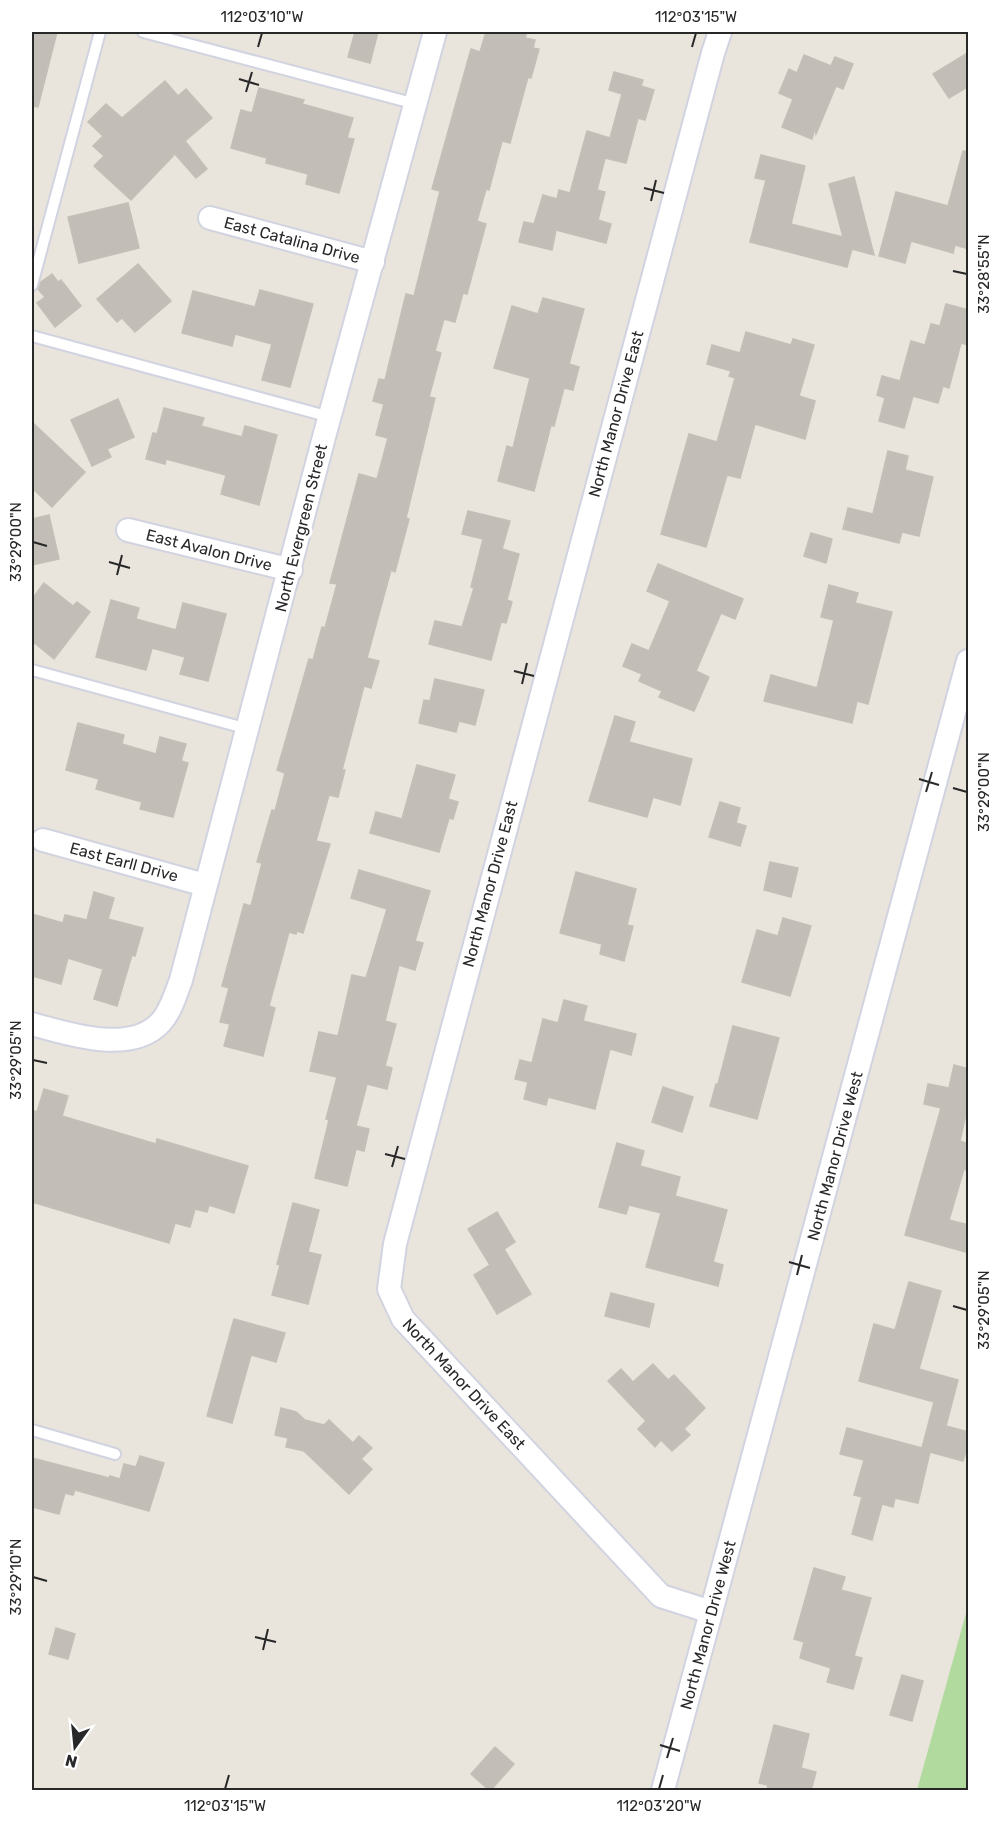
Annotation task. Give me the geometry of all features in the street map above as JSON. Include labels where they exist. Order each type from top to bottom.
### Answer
[{"type":"street","name":"North Evergreen Street","points":[[32,1024],[78,1036],[114,1041],[145,1033],[161,1022],[181,980],[435,32]]},
{"type":"street","name":"North Manor Drive East","points":[[711,1612],[661,1596],[403,1319],[389,1289],[395,1244],[720,32]]},
{"type":"street","name":"East Catalina Drive","points":[[210,218],[373,262]]},
{"type":"street","name":"East Avalon Drive","points":[[128,530],[291,570]]},
{"type":"street","name":"North Manor Drive West","points":[[663,1791],[969,661]]},
{"type":"street","name":"East Earll Drive","points":[[43,840],[205,885]]},
{"type":"lane","points":[[32,285],[100,32]]},
{"type":"lane","points":[[143,32],[417,104]]},
{"type":"lane","points":[[32,336],[330,417]]},
{"type":"lane","points":[[32,670],[248,729]]},
{"type":"lane","points":[[32,1430],[115,1454]]},
{"type":"green space","points":[[968,1606],[968,1790],[917,1790]]},
{"type":"building","points":[[32,32],[57,32],[38,107],[32,106]]},
{"type":"building","points":[[355,32],[378,32],[370,63],[348,57]]},
{"type":"building","points":[[486,32],[527,32],[525,38],[535,40],[533,48],[539,49],[531,78],[528,77],[510,143],[502,141],[489,190],[486,189],[477,221],[486,224],[467,294],[463,293],[455,322],[444,319],[435,351],[441,353],[429,397],[435,398],[406,518],[409,519],[395,572],[391,570],[367,658],[379,661],[371,688],[364,686],[342,770],[345,770],[338,797],[329,795],[316,841],[330,844],[303,933],[289,932],[269,1006],[275,1008],[263,1056],[224,1046],[230,1024],[220,1022],[229,988],[222,986],[244,904],[251,906],[262,863],[257,862],[272,810],[275,811],[285,773],[277,770],[309,659],[313,660],[322,627],[325,628],[337,584],[330,583],[359,474],[377,479],[388,438],[376,435],[384,404],[373,401],[379,379],[385,380],[406,294],[414,296],[440,191],[432,189],[471,49],[480,52]]},
{"type":"building","points":[[969,52],[969,86],[949,98],[933,74]]},
{"type":"building","points":[[804,55],[831,66],[835,57],[853,64],[843,89],[836,86],[816,134],[815,128],[812,139],[782,127],[793,99],[779,93],[789,69],[797,73]]},
{"type":"building","points":[[614,72],[643,80],[641,86],[654,90],[645,120],[638,118],[626,163],[605,158],[597,190],[605,192],[598,220],[611,224],[606,243],[556,230],[552,250],[519,242],[524,222],[534,224],[543,195],[557,199],[559,190],[570,193],[587,131],[610,138],[622,94],[609,90]]},
{"type":"building","points":[[165,81],[178,96],[186,89],[212,118],[185,141],[207,169],[196,178],[175,154],[131,200],[94,166],[104,156],[93,146],[103,136],[88,122],[106,104],[122,118]]},
{"type":"building","points":[[259,88],[304,100],[302,104],[353,118],[347,138],[354,139],[339,193],[306,184],[308,174],[266,163],[267,158],[231,148],[241,110],[252,113]]},
{"type":"building","points":[[963,151],[969,152],[969,249],[955,245],[953,253],[911,241],[905,263],[879,256],[896,192],[948,206]]},
{"type":"building","points":[[761,155],[805,166],[791,224],[843,237],[829,184],[854,177],[874,255],[852,249],[847,267],[750,242],[766,180],[755,178]]},
{"type":"building","points":[[128,203],[139,248],[79,263],[68,217]]},
{"type":"building","points":[[138,264],[171,301],[135,332],[122,318],[117,322],[97,299]]},
{"type":"building","points":[[52,274],[58,282],[61,280],[81,306],[55,327],[37,303],[45,297],[38,289],[41,282]]},
{"type":"building","points":[[260,290],[313,304],[290,387],[262,380],[272,344],[235,334],[232,346],[182,333],[193,291],[255,307]]},
{"type":"building","points":[[543,298],[584,309],[569,364],[579,367],[573,390],[564,388],[554,426],[551,425],[534,491],[498,481],[507,446],[513,448],[530,378],[494,368],[512,306],[538,314]]},
{"type":"building","points":[[946,304],[969,310],[969,345],[961,343],[949,388],[943,386],[938,403],[913,396],[904,428],[879,421],[885,398],[877,395],[882,376],[900,381],[911,341],[925,345],[931,324],[940,326]]},
{"type":"building","points":[[746,332],[791,345],[793,339],[814,345],[799,396],[815,401],[805,439],[755,424],[740,478],[727,475],[706,547],[661,534],[689,434],[717,442],[735,378],[729,376],[731,371],[707,364],[712,345],[740,353]]},
{"type":"building","points":[[118,399],[134,437],[107,449],[111,457],[92,466],[71,420]]},
{"type":"building","points":[[164,408],[204,418],[201,426],[242,437],[245,426],[277,435],[259,505],[221,494],[226,475],[166,459],[165,464],[146,459],[153,433],[157,434]]},
{"type":"building","points":[[32,422],[85,472],[52,507],[32,488]]},
{"type":"building","points":[[888,451],[908,456],[905,470],[933,477],[919,536],[902,532],[899,543],[843,529],[848,508],[873,514]]},
{"type":"building","points":[[468,511],[510,521],[502,549],[519,554],[507,600],[512,602],[506,623],[501,622],[491,660],[429,644],[435,621],[462,627],[474,588],[471,587],[483,539],[462,534]]},
{"type":"building","points":[[49,515],[59,559],[32,565],[32,519]]},
{"type":"building","points":[[811,533],[832,539],[826,563],[804,556]]},
{"type":"building","points":[[658,564],[743,599],[735,619],[721,613],[696,671],[709,677],[694,711],[659,697],[662,691],[639,681],[642,674],[623,666],[632,644],[649,651],[670,601],[647,591]]},
{"type":"building","points":[[44,583],[73,606],[77,602],[90,612],[54,659],[32,641],[32,599]]},
{"type":"building","points":[[829,585],[858,593],[855,603],[892,612],[868,704],[857,701],[852,723],[764,701],[771,675],[817,688],[834,620],[821,617]]},
{"type":"building","points":[[111,600],[139,608],[136,619],[176,630],[183,603],[226,614],[208,681],[180,674],[185,657],[152,648],[146,670],[96,657]]},
{"type":"building","points":[[435,679],[484,690],[475,725],[459,721],[456,732],[419,723],[424,700],[430,701]]},
{"type":"building","points":[[615,716],[635,722],[629,742],[692,759],[680,805],[653,797],[647,817],[589,801]]},
{"type":"building","points":[[78,723],[124,735],[122,744],[156,754],[160,737],[186,744],[181,761],[188,763],[173,817],[140,809],[142,802],[96,789],[99,779],[66,770]]},
{"type":"building","points":[[417,765],[455,775],[448,799],[458,802],[453,819],[449,818],[439,852],[370,833],[376,812],[402,819]]},
{"type":"building","points":[[720,802],[740,808],[736,823],[746,826],[740,846],[709,837]]},
{"type":"building","points":[[770,862],[798,868],[791,897],[764,890]]},
{"type":"building","points":[[359,870],[430,891],[415,941],[423,943],[415,970],[399,965],[385,1021],[396,1024],[385,1066],[392,1068],[387,1089],[367,1084],[356,1126],[369,1129],[364,1151],[356,1149],[347,1186],[315,1178],[329,1120],[326,1119],[337,1077],[310,1071],[319,1032],[338,1036],[352,975],[366,978],[387,909],[351,898]]},
{"type":"building","points":[[576,872],[636,889],[627,925],[633,926],[624,961],[600,954],[602,944],[560,933]]},
{"type":"building","points":[[94,892],[114,898],[108,919],[143,928],[135,956],[132,955],[117,1006],[94,999],[103,969],[68,958],[61,984],[32,976],[32,914],[63,923],[65,915],[87,920]]},
{"type":"building","points":[[783,918],[811,926],[790,996],[742,982],[757,930],[778,936]]},
{"type":"building","points":[[564,1000],[587,1006],[583,1021],[636,1034],[631,1055],[610,1049],[595,1109],[548,1097],[546,1105],[524,1099],[528,1082],[515,1079],[520,1060],[532,1063],[543,1019],[558,1023]]},
{"type":"building","points":[[733,1026],[779,1038],[757,1119],[710,1106]]},
{"type":"building","points":[[954,1065],[969,1069],[969,1101],[960,1141],[969,1144],[969,1171],[964,1169],[949,1220],[969,1225],[969,1253],[905,1235],[941,1108],[924,1104],[928,1084],[949,1088]]},
{"type":"building","points":[[663,1087],[693,1097],[682,1132],[652,1122]]},
{"type":"building","points":[[44,1089],[68,1096],[62,1116],[156,1144],[157,1139],[248,1166],[234,1213],[209,1205],[207,1212],[195,1209],[190,1227],[175,1223],[169,1243],[32,1202],[32,1110],[37,1112]]},
{"type":"building","points":[[617,1143],[644,1151],[640,1166],[680,1177],[675,1196],[727,1210],[713,1262],[723,1265],[718,1286],[646,1267],[661,1213],[629,1205],[626,1214],[599,1207]]},
{"type":"building","points":[[293,1203],[319,1210],[308,1252],[321,1255],[308,1304],[272,1295],[280,1265],[277,1264]]},
{"type":"building","points":[[497,1212],[515,1242],[504,1249],[531,1294],[497,1314],[474,1275],[490,1265],[468,1229]]},
{"type":"building","points":[[909,1282],[941,1291],[919,1369],[958,1380],[946,1426],[969,1432],[969,1441],[963,1461],[930,1452],[918,1503],[895,1498],[893,1507],[882,1504],[872,1540],[852,1534],[862,1497],[854,1495],[864,1460],[840,1454],[847,1428],[922,1448],[934,1402],[859,1381],[874,1324],[895,1330]]},
{"type":"building","points":[[611,1293],[654,1304],[649,1327],[605,1316]]},
{"type":"building","points":[[234,1319],[285,1333],[276,1362],[251,1355],[232,1423],[207,1416]]},
{"type":"building","points":[[653,1364],[668,1380],[674,1375],[705,1408],[684,1429],[690,1435],[672,1451],[661,1440],[655,1447],[638,1429],[646,1421],[608,1381],[621,1369],[633,1382]]},
{"type":"building","points":[[281,1408],[296,1412],[305,1420],[324,1425],[329,1420],[353,1443],[359,1436],[372,1448],[361,1459],[372,1469],[349,1494],[304,1451],[286,1447],[288,1438],[275,1435]]},
{"type":"building","points":[[140,1456],[164,1463],[149,1511],[75,1490],[73,1495],[65,1493],[59,1514],[32,1507],[32,1458],[120,1479],[124,1464],[136,1467]]},
{"type":"building","points":[[814,1568],[845,1577],[841,1590],[871,1598],[854,1656],[862,1658],[853,1689],[827,1682],[831,1668],[800,1658],[804,1642],[794,1639]]},
{"type":"building","points":[[56,1628],[75,1634],[68,1659],[49,1654]]},
{"type":"building","points":[[902,1675],[923,1681],[912,1721],[890,1715]]},
{"type":"building","points":[[774,1725],[809,1734],[801,1768],[816,1772],[811,1791],[767,1791],[768,1785],[759,1783]]},
{"type":"building","points":[[495,1747],[514,1764],[490,1791],[471,1774]]}]
